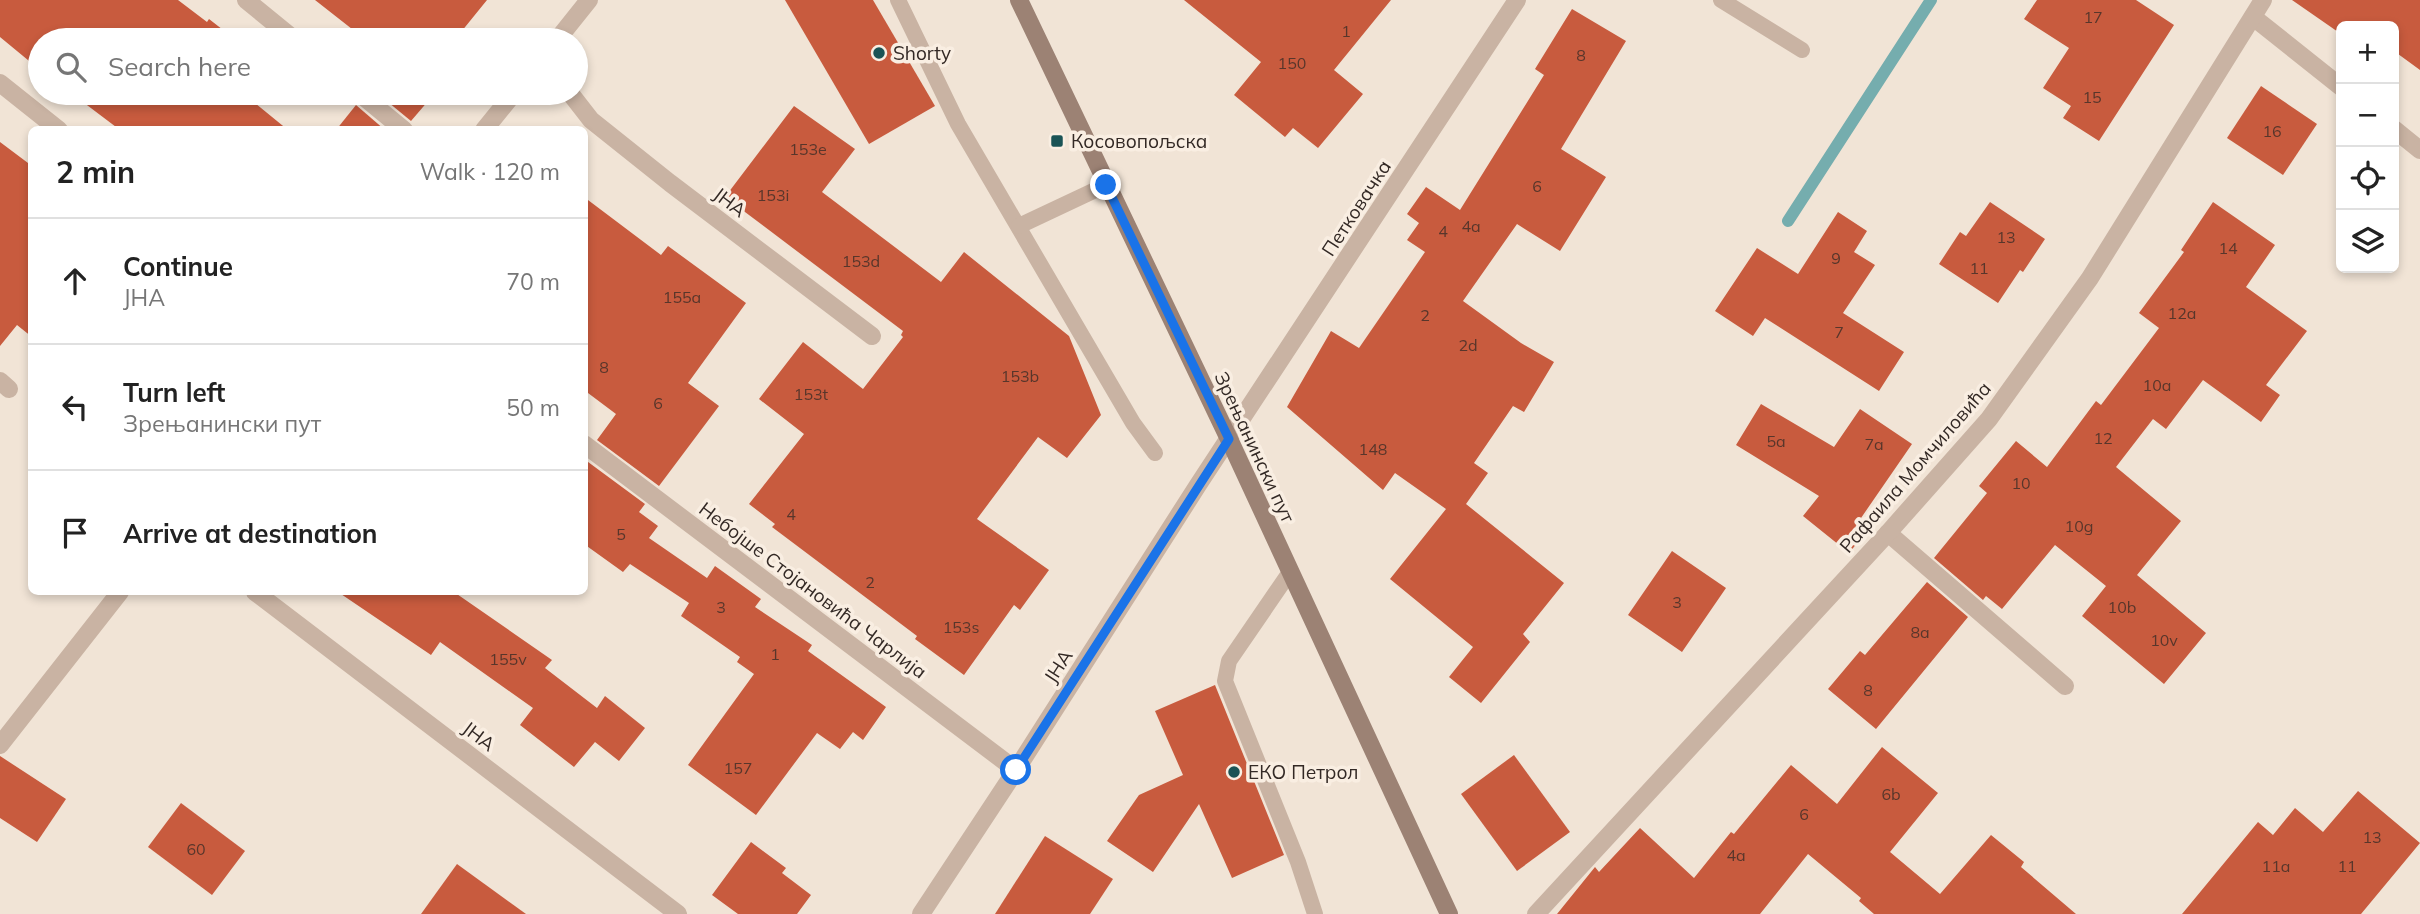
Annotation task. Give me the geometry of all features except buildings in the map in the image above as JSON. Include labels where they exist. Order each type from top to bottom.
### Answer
[{"type":"main road","name":"Зрењанински пут","points":[[1019,0],[1229,439],[1449,914]]},
{"type":"street","points":[[246,0],[280,28]]},
{"type":"street","points":[[566,28],[589,0]]},
{"type":"street","name":"Петковачка","points":[[1229,439],[1517,0]]},
{"type":"street","name":"Рафаила Момчиловића","points":[[1536,914],[1888,533],[1989,419],[2090,278],[2263,0]]},
{"type":"street","points":[[2253,18],[2337,84]]},
{"type":"street","points":[[0,83],[54,126]]},
{"type":"street","points":[[374,105],[399,126]]},
{"type":"street","points":[[487,126],[504,105]]},
{"type":"street","name":"ЈНА","points":[[579,105],[591,120],[660,175],[872,336]]},
{"type":"street","points":[[2399,133],[2420,149]]},
{"type":"street","name":"ЈНА","points":[[921,914],[1229,439]]},
{"type":"street","name":"Небојше Стојановића Чарлија","points":[[588,447],[1016,770]]},
{"type":"street","points":[[1888,533],[2065,686]]},
{"type":"street","points":[[0,745],[118,595]]},
{"type":"street","name":"ЈНА","points":[[259,595],[678,914]]},
{"type":"lane","points":[[898,0],[958,124],[1133,423],[1155,453]]},
{"type":"lane","points":[[1721,0],[1802,50]]},
{"type":"lane","points":[[1019,226],[1106,185]]},
{"type":"lane","points":[[1290,572],[1229,661],[1225,681],[1298,862],[1315,914]]},
{"type":"waterway","points":[[1788,221],[1931,0]]},
{"type":"place","name":"Shorty","points":[[879,53]]},
{"type":"place","name":"Косовопољска","points":[[1057,141]]},
{"type":"place","name":"ЕКО Петрол","points":[[1234,772]]},
{"type":"route","points":[[1016,770],[1229,439],[1106,185]]}]
